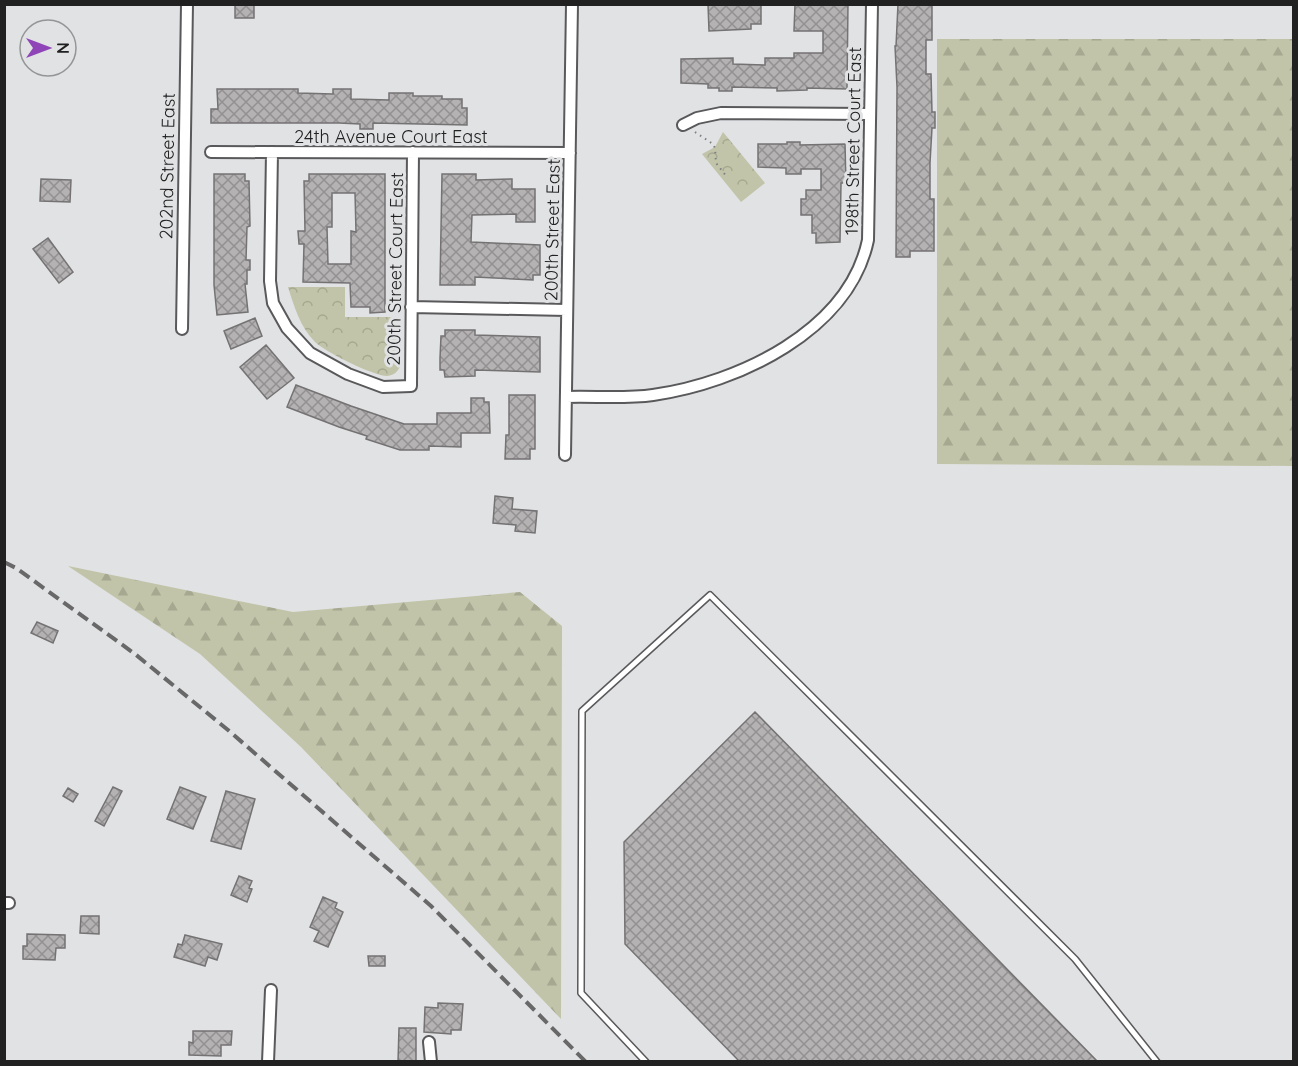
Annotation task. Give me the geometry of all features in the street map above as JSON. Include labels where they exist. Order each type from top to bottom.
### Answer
[{"type":"street","name":"202nd Street East","points":[[182,329],[187,4]]},
{"type":"street","name":"200th Street East","points":[[565,456],[572,4]]},
{"type":"street","name":"198th Street Court East","points":[[566,397],[651,395],[682,390],[719,378],[760,362],[792,342],[835,306],[849,289],[865,255],[868,240],[872,4]]},
{"type":"street","points":[[683,125],[697,118],[721,113],[870,114]]},
{"type":"street","name":"24th Avenue Court East","points":[[211,152],[570,153]]},
{"type":"street","name":"200th Street Court East","points":[[272,152],[270,281],[273,303],[287,328],[310,353],[348,374],[383,387],[411,386],[413,152]]},
{"type":"street","points":[[411,307],[567,310]]},
{"type":"street","points":[[268,1062],[271,990]]},
{"type":"street","points":[[429,1042],[431,1062]]},
{"type":"lane","points":[[646,1062],[581,993],[582,711],[710,595],[1075,959],[1157,1062]]},
{"type":"path","points":[[683,125],[713,144],[716,164],[727,177]]},
{"type":"green space","points":[[937,39],[1293,39],[1293,466],[937,464]]},
{"type":"green space","points":[[723,132],[765,183],[741,202],[702,154],[715,147]]},
{"type":"green space","points":[[288,287],[345,287],[345,317],[401,317],[401,365],[397,371],[387,376],[381,375],[350,363],[320,346],[301,323]]},
{"type":"green space","points":[[68,566],[293,612],[520,592],[562,626],[561,1019],[301,747],[200,654]]},
{"type":"building","points":[[235,4],[254,4],[254,18],[235,18]]},
{"type":"building","points":[[708,4],[761,4],[761,24],[751,24],[751,29],[709,31]]},
{"type":"building","points":[[795,4],[848,4],[847,89],[807,88],[807,90],[777,91],[777,88],[732,87],[732,91],[719,91],[719,88],[708,88],[708,84],[681,83],[681,59],[733,58],[733,64],[765,65],[765,58],[794,58],[794,53],[823,53],[823,31],[794,31]]},
{"type":"building","points":[[898,4],[932,4],[932,40],[926,40],[926,74],[931,74],[932,112],[935,112],[930,163],[930,199],[934,199],[934,251],[910,251],[910,257],[896,257],[897,87],[895,46]]},
{"type":"building","points":[[217,89],[298,89],[298,93],[333,94],[333,89],[351,89],[351,99],[389,100],[389,93],[442,96],[442,99],[462,99],[462,108],[467,108],[467,125],[373,123],[373,129],[360,129],[360,124],[339,123],[211,123],[211,109],[218,109]]},
{"type":"building","points":[[787,142],[800,142],[800,145],[845,144],[846,183],[841,183],[840,242],[816,243],[816,233],[812,233],[812,215],[801,215],[801,199],[806,199],[806,190],[821,190],[821,169],[801,169],[801,174],[786,174],[786,168],[758,167],[758,144],[787,144]]},
{"type":"building","points":[[214,174],[245,174],[245,181],[249,181],[250,226],[247,227],[246,260],[250,260],[250,270],[247,270],[247,284],[245,284],[248,312],[217,315],[214,285]]},
{"type":"building","points":[[309,174],[385,174],[385,312],[370,313],[370,307],[351,307],[350,283],[303,282],[304,244],[299,244],[298,231],[305,231],[304,181],[309,181]],"holes":[[[332,193],[355,193],[356,232],[351,231],[351,264],[328,264],[327,227],[332,227]]]},
{"type":"building","points":[[442,174],[476,174],[476,180],[512,179],[512,189],[535,189],[535,222],[516,222],[516,214],[472,215],[471,242],[540,245],[540,275],[533,275],[533,280],[475,277],[475,285],[440,285]]},
{"type":"building","points":[[41,179],[71,180],[70,202],[40,201]]},
{"type":"building","points":[[48,238],[73,272],[59,283],[33,249]]},
{"type":"building","points":[[255,318],[262,336],[231,349],[224,331]]},
{"type":"building","points":[[445,330],[475,330],[475,335],[540,337],[540,372],[475,370],[475,376],[445,377],[444,370],[440,370],[440,358],[441,336],[445,336]]},
{"type":"building","points":[[266,345],[294,378],[267,399],[240,367]]},
{"type":"building","points":[[296,385],[404,424],[437,424],[437,413],[471,413],[471,398],[484,398],[484,402],[489,402],[490,433],[461,433],[461,447],[429,446],[429,450],[400,450],[366,439],[367,436],[287,407]]},
{"type":"building","points":[[509,395],[535,395],[535,449],[530,449],[530,459],[505,459],[506,435],[509,435]]},
{"type":"building","points":[[495,496],[513,498],[512,509],[537,511],[535,533],[515,531],[516,525],[493,523]]},
{"type":"building","points":[[37,622],[58,631],[53,643],[31,633]]},
{"type":"building","points":[[755,712],[1098,1062],[740,1062],[625,944],[624,842]]},
{"type":"building","points":[[113,787],[122,791],[104,826],[95,821]]},
{"type":"building","points":[[180,787],[206,797],[193,829],[167,819]]},
{"type":"building","points":[[68,788],[78,794],[73,802],[63,796]]},
{"type":"building","points":[[226,791],[255,799],[241,849],[211,841]]},
{"type":"building","points":[[239,876],[252,881],[249,888],[252,889],[247,902],[231,895]]},
{"type":"building","points":[[323,897],[337,903],[335,908],[343,912],[328,947],[314,941],[319,931],[310,927]]},
{"type":"building","points":[[81,916],[99,916],[99,934],[80,933]]},
{"type":"building","points":[[27,934],[65,935],[65,948],[56,948],[55,960],[23,959],[23,946],[27,946]]},
{"type":"building","points":[[185,935],[222,944],[217,960],[208,957],[205,966],[174,957],[178,944],[182,945]]},
{"type":"building","points":[[368,956],[385,956],[385,966],[369,966]]},
{"type":"building","points":[[438,1003],[463,1004],[461,1030],[451,1030],[451,1034],[424,1032],[425,1007],[438,1008]]},
{"type":"building","points":[[399,1028],[416,1028],[416,1062],[398,1062]]},
{"type":"building","points":[[193,1031],[232,1031],[231,1045],[221,1045],[221,1056],[189,1055],[189,1042],[193,1043]]},
{"type":"railway","points":[[4,562],[16,568],[135,654],[228,730],[431,906],[586,1062]]}]
